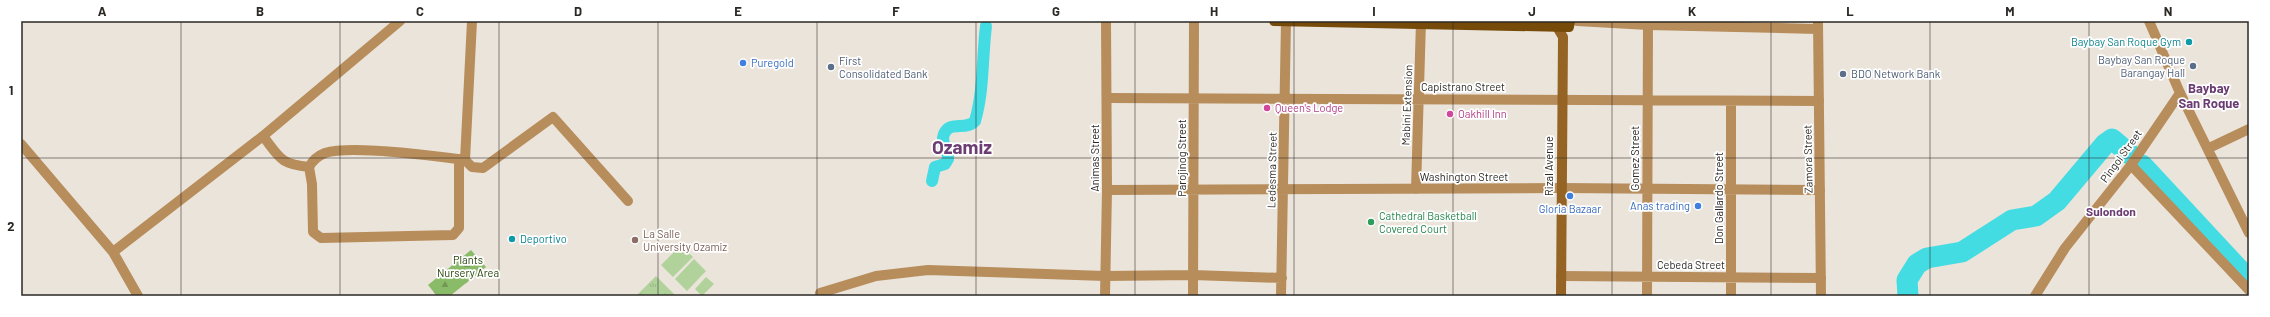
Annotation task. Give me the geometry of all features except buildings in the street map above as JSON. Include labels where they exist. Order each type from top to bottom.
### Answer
[{"type":"main road","points":[[1274,21],[1574,23]]},
{"type":"main road","points":[[1562,37],[1574,23]]},
{"type":"main road","name":"Rizal Avenue","points":[[1557,24],[1562,37],[1561,296]]},
{"type":"street","points":[[113,252],[263,136],[400,21]]},
{"type":"street","points":[[309,167],[312,184],[313,232],[316,236],[321,238],[450,236],[459,228],[462,160],[472,21]]},
{"type":"street","name":"Animas Street","points":[[1104,296],[1108,98],[1106,21]]},
{"type":"street","name":"Parojinog Street","points":[[1193,296],[1194,21]]},
{"type":"street","name":"Ledesma Street","points":[[1281,296],[1286,99],[1286,21]]},
{"type":"street","points":[[2149,21],[2180,93],[2209,148],[2249,233]]},
{"type":"street","name":"Mabini Extension","points":[[1416,189],[1421,22]]},
{"type":"street","points":[[1574,23],[1818,25]]},
{"type":"street","name":"Gomez Street","points":[[1647,296],[1648,23]]},
{"type":"street","name":"Zamora Street","points":[[1818,25],[1821,296]]},
{"type":"street","name":"Pingol Street","points":[[2035,296],[2065,248],[2131,165],[2180,93]]},
{"type":"street","name":"Capistrano Street","points":[[1108,98],[1819,101]]},
{"type":"street","name":"Don Gallardo Street","points":[[1731,101],[1731,296]]},
{"type":"street","points":[[309,167],[319,156],[335,152],[366,151],[462,160],[472,167],[482,168],[553,117],[628,201]]},
{"type":"street","points":[[2209,148],[2249,129]]},
{"type":"street","points":[[263,136],[280,159],[287,164],[309,167]]},
{"type":"street","points":[[21,144],[113,252],[138,296]]},
{"type":"street","points":[[2131,165],[2249,290]]},
{"type":"street","name":"Washington Street","points":[[1107,190],[1283,191],[1561,188],[1820,190]]},
{"type":"street","points":[[820,293],[876,276],[914,271],[956,270],[1105,276],[1282,278]]},
{"type":"street","name":"Cebeda Street","points":[[1561,276],[1821,278]]},
{"type":"green space","points":[[681,245],[693,257],[673,277],[661,265]]},
{"type":"green space","name":"Plants Nursery Area","points":[[471,250],[486,267],[450,296],[437,296],[428,285]]},
{"type":"green space","points":[[694,259],[706,271],[687,291],[675,279]]},
{"type":"green space","points":[[656,276],[676,296],[636,296]]},
{"type":"green space","points":[[706,277],[714,284],[702,296],[695,289]]},
{"type":"waterway","points":[[932,181],[935,167],[945,164],[948,159],[943,140],[944,134],[950,127],[967,125],[975,121],[980,98],[986,26]]},
{"type":"waterway","points":[[1908,296],[1907,280],[1917,264],[1927,258],[1962,252],[2012,220],[2036,216],[2057,201],[2105,144],[2112,139],[2131,155]]},
{"type":"waterway","points":[[2142,165],[2249,280]]},
{"type":"place","name":"Baybay San Roque Gym","points":[[2189,42]]},
{"type":"place","name":"Puregold","points":[[743,63]]},
{"type":"place","name":"Baybay San Roque Barangay Hall","points":[[2193,66]]},
{"type":"place","name":"First Consolidated Bank","points":[[831,67]]},
{"type":"place","name":"BDO Network Bank","points":[[1843,74]]},
{"type":"place","name":"Queen's Lodge","points":[[1267,108]]},
{"type":"place","name":"Oakhill Inn","points":[[1450,114]]},
{"type":"place","name":"Gloria Bazaar","points":[[1570,196]]},
{"type":"place","name":"Anas trading","points":[[1698,206]]},
{"type":"place","name":"Cathedral Basketball Covered Court","points":[[1371,222]]},
{"type":"place","name":"Deportivo","points":[[512,239]]},
{"type":"place","name":"La Salle University Ozamiz","points":[[635,240]]},
{"type":"district","name":"Baybay San Roque","points":[[2209,96]]},
{"type":"district","name":"Ozamiz","points":[[962,147]]},
{"type":"district","name":"Sulondon","points":[[2111,212]]}]
